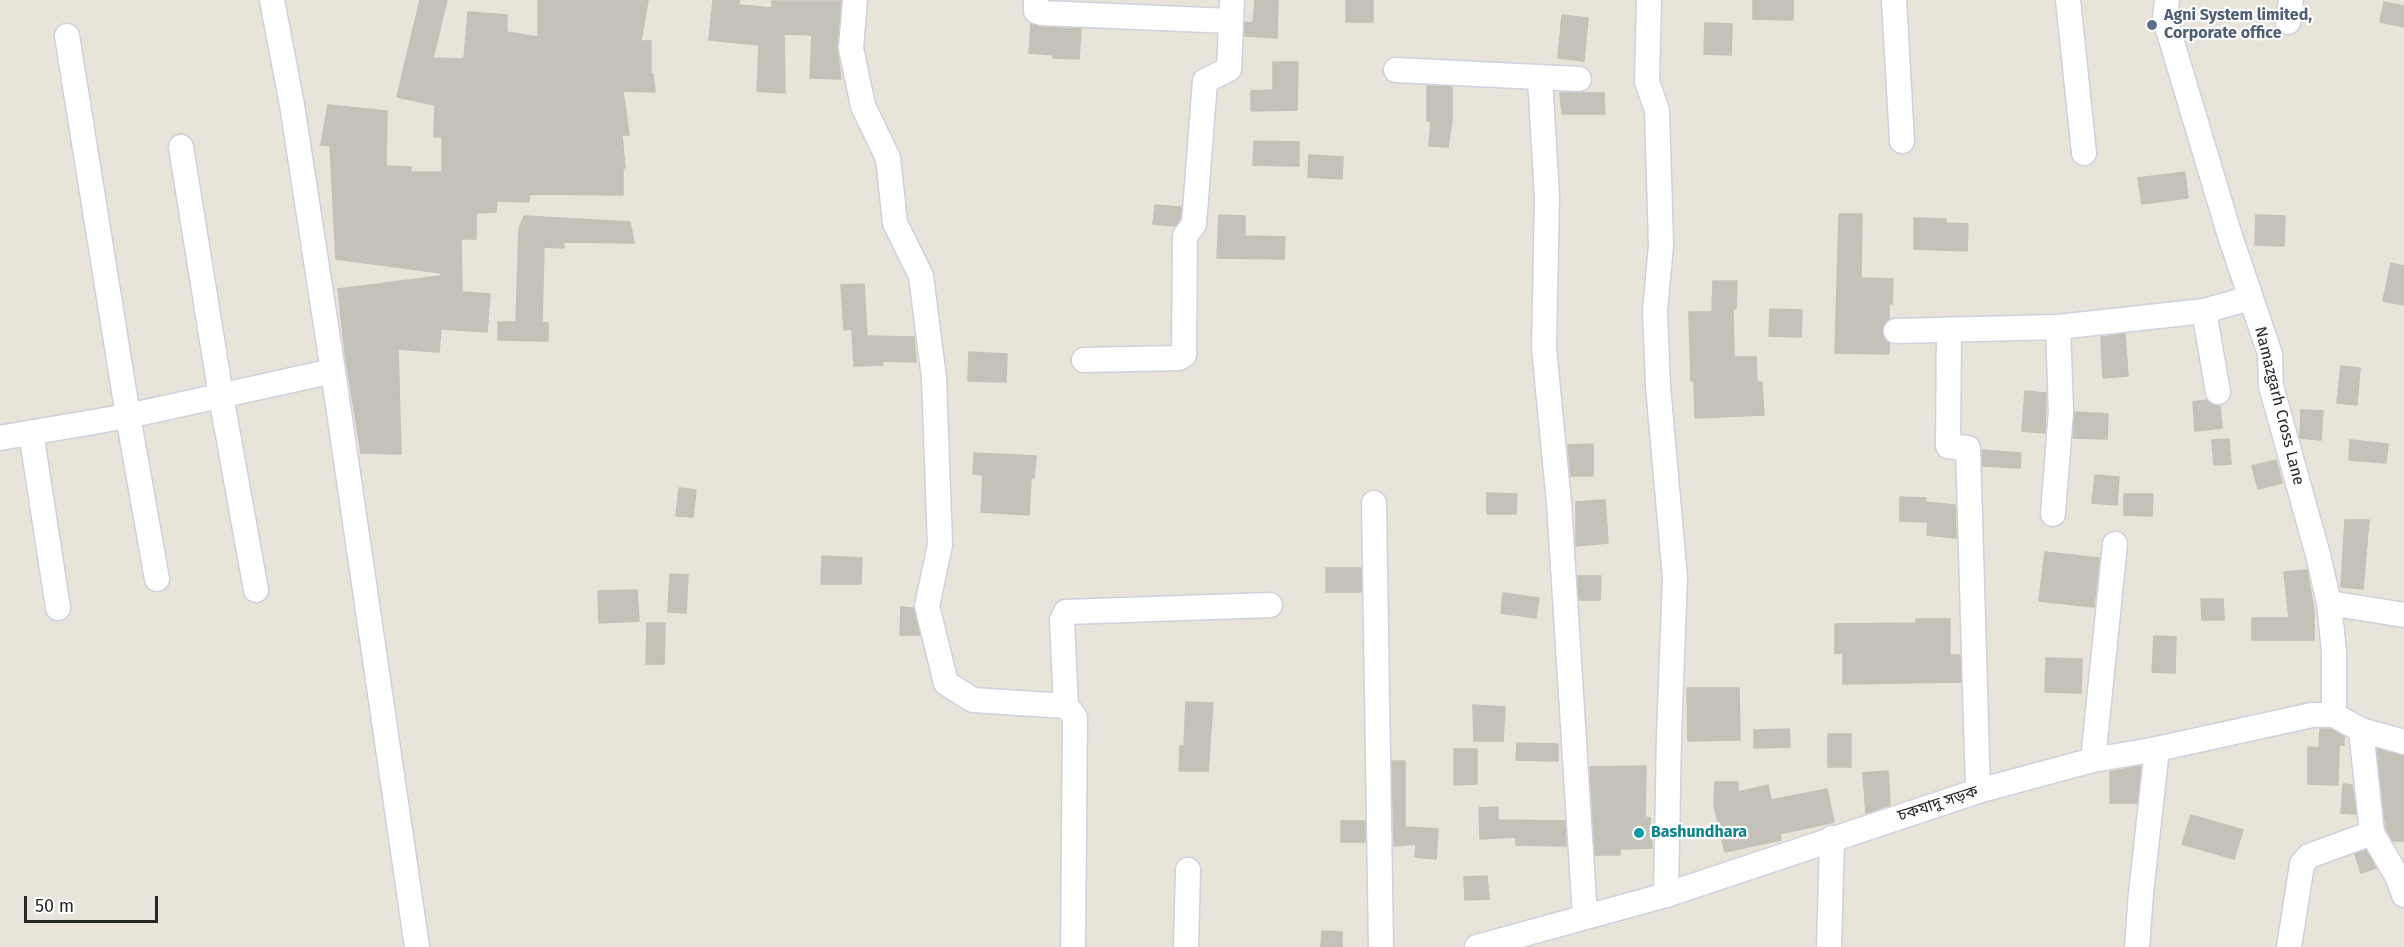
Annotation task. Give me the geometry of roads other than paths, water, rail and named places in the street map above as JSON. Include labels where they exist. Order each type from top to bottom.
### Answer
[{"type":"street","points":[[272,0],[292,105],[333,371],[417,947]]},
{"type":"street","points":[[855,0],[851,48],[863,106],[888,158],[895,223],[921,276],[934,378],[940,545],[927,606],[946,683],[973,700],[1066,706]]},
{"type":"street","points":[[1036,0],[1036,11],[1042,13],[1232,11],[1228,69],[1205,81],[1194,224],[1185,236],[1184,356],[1084,360]]},
{"type":"street","points":[[1649,0],[1647,82],[1657,110],[1661,245],[1655,311],[1658,386],[1675,578],[1666,895]]},
{"type":"street","points":[[1894,0],[1902,141]]},
{"type":"street","points":[[2068,0],[2085,153]]},
{"type":"street","name":"Namazgarh Cross Lane","points":[[2167,0],[2165,19],[2250,298],[2270,354],[2271,386],[2318,555],[2329,603],[2334,652],[2334,715]]},
{"type":"street","points":[[67,36],[128,416],[157,579]]},
{"type":"street","points":[[1396,70],[1579,79]]},
{"type":"street","points":[[1540,78],[1547,197],[1544,348],[1559,503],[1584,917]]},
{"type":"street","points":[[181,147],[221,396],[256,590]]},
{"type":"street","points":[[1896,331],[2058,327],[2204,311],[2250,298]]},
{"type":"street","points":[[2204,311],[2218,392]]},
{"type":"street","points":[[2053,514],[2061,411],[2058,327]]},
{"type":"street","points":[[1949,330],[1948,446],[1968,448],[1978,791]]},
{"type":"street","points":[[0,438],[128,416],[333,371]]},
{"type":"street","points":[[31,432],[58,608]]},
{"type":"street","points":[[1374,503],[1381,947]]},
{"type":"street","points":[[2093,760],[2115,544]]},
{"type":"street","points":[[2329,603],[2404,615]]},
{"type":"street","points":[[1073,947],[1076,734],[1075,717],[1066,706],[1062,620],[1066,612],[1270,605]]},
{"type":"street","name":"চকযাদু সড়ক","points":[[1477,947],[1666,895],[1978,791],[2093,760],[2157,749],[2313,715],[2334,715]]},
{"type":"street","points":[[2334,715],[2361,730],[2404,742]]},
{"type":"street","points":[[2361,730],[2372,833],[2398,878],[2404,895]]},
{"type":"street","points":[[2137,947],[2157,749]]},
{"type":"street","points":[[2289,947],[2302,864],[2309,856],[2372,833]]},
{"type":"street","points":[[1829,947],[1832,838]]},
{"type":"street","points":[[1186,947],[1188,870]]},
{"type":"place","name":"Agni System limited, Corporate office","points":[[2152,25]]},
{"type":"place","name":"Bashundhara","points":[[1639,833]]}]
